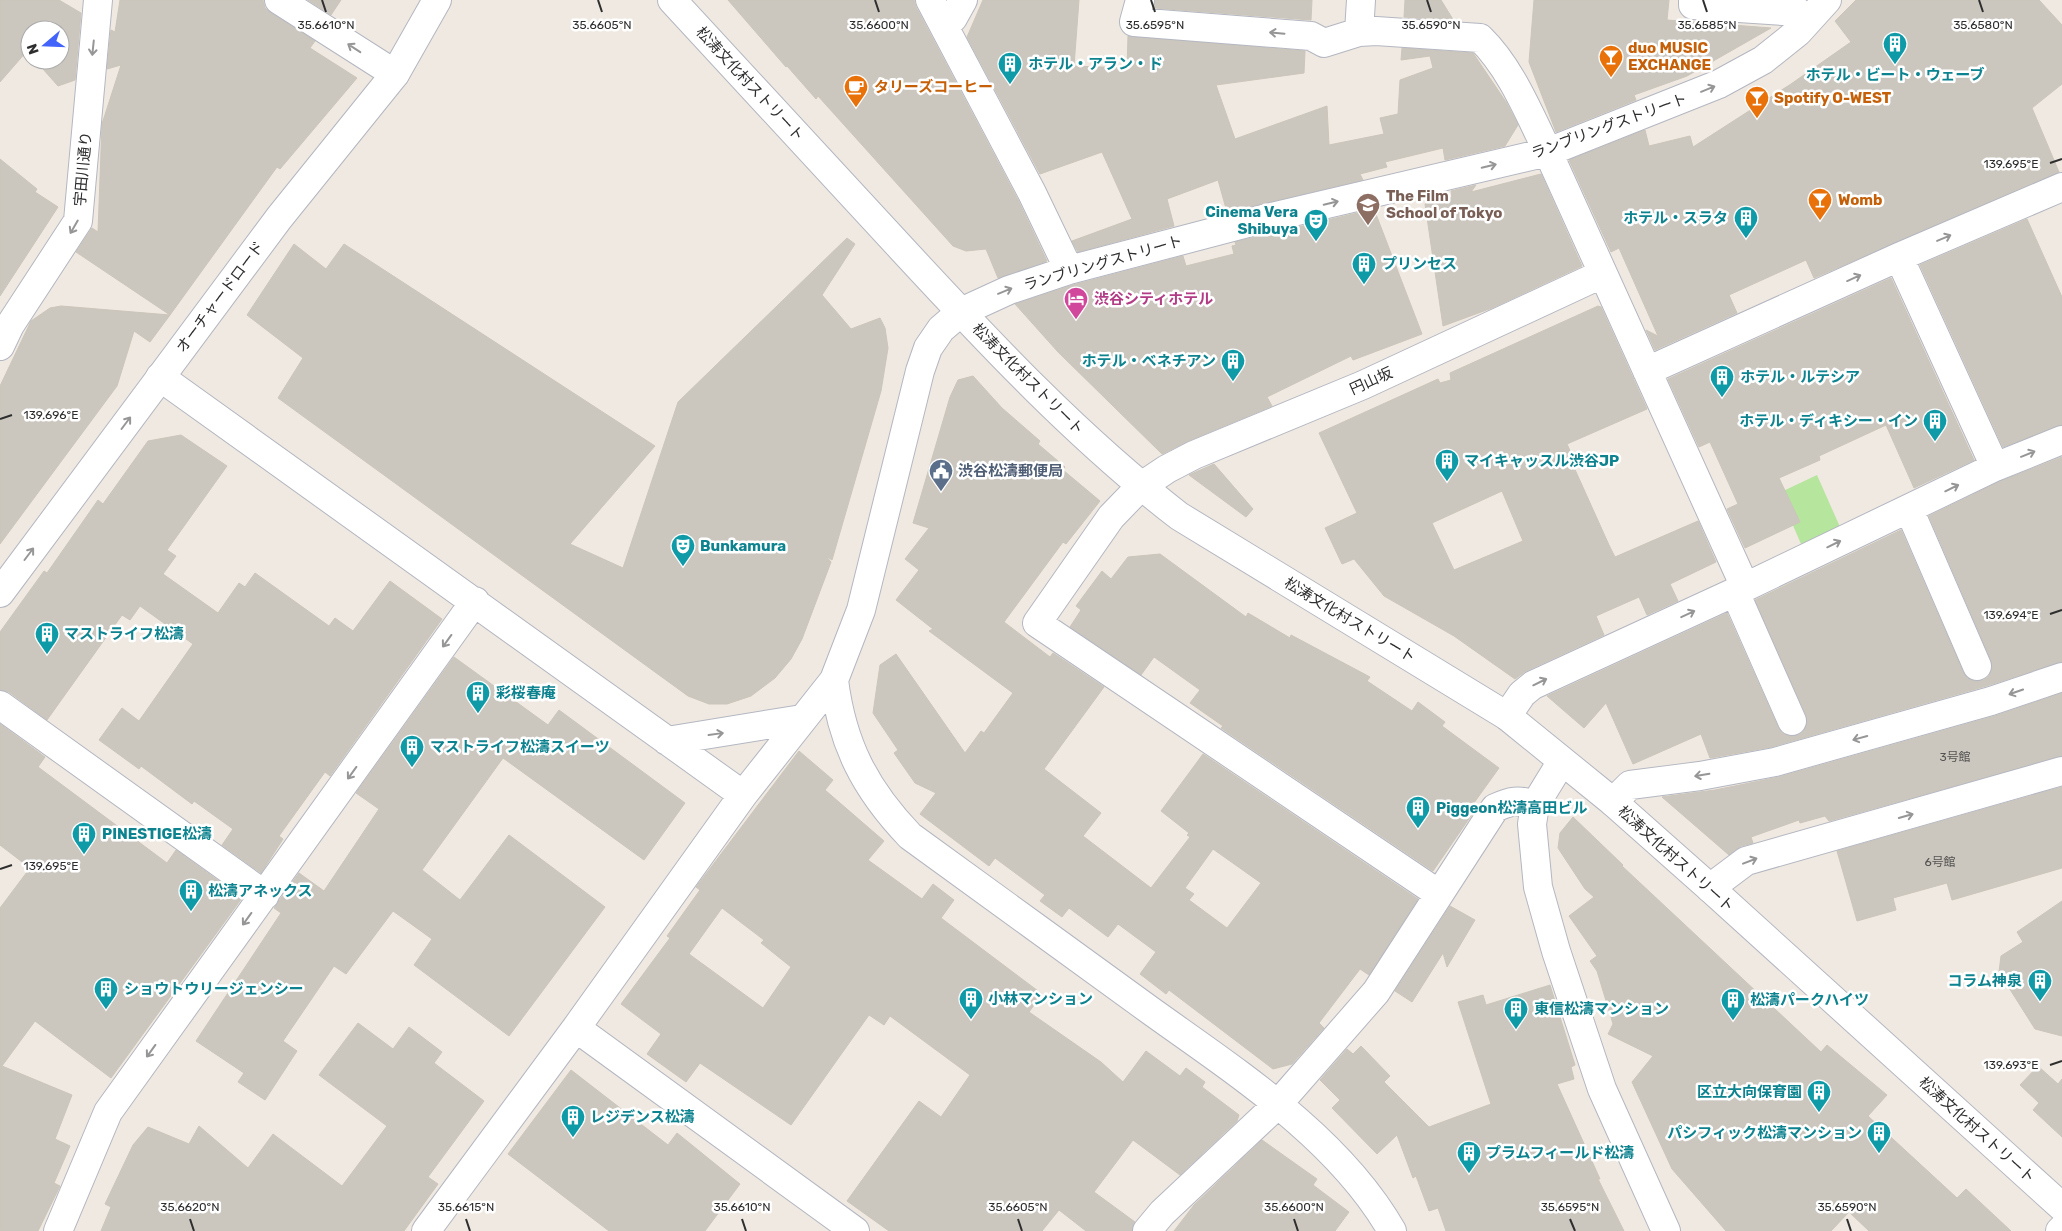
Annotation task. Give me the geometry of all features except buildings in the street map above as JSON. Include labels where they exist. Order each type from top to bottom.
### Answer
[{"type":"street","name":"宇田川通り","points":[[0,346],[10,325],[78,221],[98,0]]},
{"type":"street","points":[[279,0],[395,74]]},
{"type":"street","name":"オーチャードロード","points":[[0,593],[278,218],[395,74],[437,0]]},
{"type":"street","name":"松涛文化村ストリート","points":[[672,0],[961,312],[1072,426],[1140,487],[1179,516],[1507,716],[1612,802],[1710,888],[2062,1207]]},
{"type":"street","points":[[930,0],[1032,193],[1069,270]]},
{"type":"street","points":[[944,26],[953,18],[963,0]]},
{"type":"street","points":[[1140,0],[1134,22],[1310,36],[1324,43],[1359,32],[1376,31],[1480,38],[1490,47],[1518,93],[1548,152],[1647,371],[1740,590],[1792,722]]},
{"type":"street","points":[[1359,32],[1361,0]]},
{"type":"street","points":[[1693,0],[1692,5],[1798,15]]},
{"type":"street","name":"ランブリングストリート","points":[[834,680],[861,610],[920,371],[934,340],[941,330],[961,312],[1008,290],[1069,270],[1263,219],[1548,152],[1719,84],[1763,60],[1798,15],[1828,0]]},
{"type":"street","points":[[1647,371],[1899,257],[2062,187]]},
{"type":"street","points":[[1899,257],[1995,467]]},
{"type":"street","name":"円山坂","points":[[1438,894],[1037,623],[1111,517],[1140,487],[1194,455],[1363,385],[1602,274]]},
{"type":"street","points":[[160,377],[475,601],[743,795]]},
{"type":"street","points":[[1507,716],[1522,694],[1533,685],[1740,590],[1995,467],[2062,440]]},
{"type":"street","points":[[1909,509],[1976,666]]},
{"type":"street","points":[[58,1231],[108,1112],[475,601]]},
{"type":"street","points":[[1612,802],[1630,785],[1700,776],[1775,762],[1962,709],[2062,677]]},
{"type":"street","points":[[426,1231],[576,1028],[743,795],[834,680]]},
{"type":"street","points":[[834,680],[838,710],[844,734],[862,775],[878,800],[910,836],[1278,1104],[1350,1174],[1384,1216],[1392,1231]]},
{"type":"street","points":[[0,705],[265,894]]},
{"type":"street","points":[[667,741],[802,720]]},
{"type":"street","points":[[1562,761],[1535,805],[1532,824],[1534,854],[1546,917],[1602,1089],[1666,1231]]},
{"type":"street","points":[[1710,888],[1746,861],[2062,771]]},
{"type":"street","points":[[1147,1231],[1162,1213],[1278,1104],[1376,992],[1495,808],[1509,802],[1522,800],[1535,805]]},
{"type":"street","points":[[576,1028],[856,1231]]},
{"type":"green space","points":[[1817,475],[1840,527],[1801,544],[1779,493]]},
{"type":"place","name":"ホテル・ビート・ウェーブ","points":[[1895,65]]},
{"type":"place","name":"duo MUSIC EXCHANGE","points":[[1611,78]]},
{"type":"place","name":"ホテル・アラン・ド","points":[[1010,85]]},
{"type":"place","name":"タリーズコーヒー","points":[[856,108]]},
{"type":"place","name":"Spotify O-WEST","points":[[1757,119]]},
{"type":"place","name":"Womb","points":[[1820,221]]},
{"type":"place","name":"The Film School of Tokyo","points":[[1368,226]]},
{"type":"place","name":"ホテル・スラタ","points":[[1746,239]]},
{"type":"place","name":"Cinema Vera Shibuya","points":[[1316,242]]},
{"type":"place","name":"プリンセス","points":[[1364,285]]},
{"type":"place","name":"渋谷シティホテル","points":[[1076,320]]},
{"type":"place","name":"ホテル・ベネチアン","points":[[1233,382]]},
{"type":"place","name":"ホテル・ルテシア","points":[[1722,398]]},
{"type":"place","name":"ホテル・ディキシー・イン","points":[[1935,442]]},
{"type":"place","name":"マイキャッスル渋谷JP","points":[[1447,482]]},
{"type":"place","name":"渋谷松濤郵便局","points":[[941,492]]},
{"type":"place","name":"Bunkamura","points":[[683,567]]},
{"type":"place","name":"マストライフ松濤","points":[[47,655]]},
{"type":"place","name":"彩桜春庵","points":[[478,714]]},
{"type":"place","name":"マストライフ松濤スイーツ","points":[[412,768]]},
{"type":"place","name":"Piggeon松濤高田ビル","points":[[1418,829]]},
{"type":"place","name":"PINESTIGE松濤","points":[[84,855]]},
{"type":"place","name":"松濤アネックス","points":[[191,912]]},
{"type":"place","name":"コラム神泉","points":[[2040,1002]]},
{"type":"place","name":"ショウトウリージェンシー","points":[[106,1010]]},
{"type":"place","name":"小林マンション","points":[[971,1020]]},
{"type":"place","name":"松濤パークハイツ","points":[[1733,1021]]},
{"type":"place","name":"東信松濤マンション","points":[[1516,1030]]},
{"type":"place","name":"区立大向保育園","points":[[1819,1113]]},
{"type":"place","name":"レジデンス松濤","points":[[573,1138]]},
{"type":"place","name":"パシフィック松濤マンション","points":[[1879,1154]]},
{"type":"place","name":"プラムフィールド松濤","points":[[1469,1174]]}]
